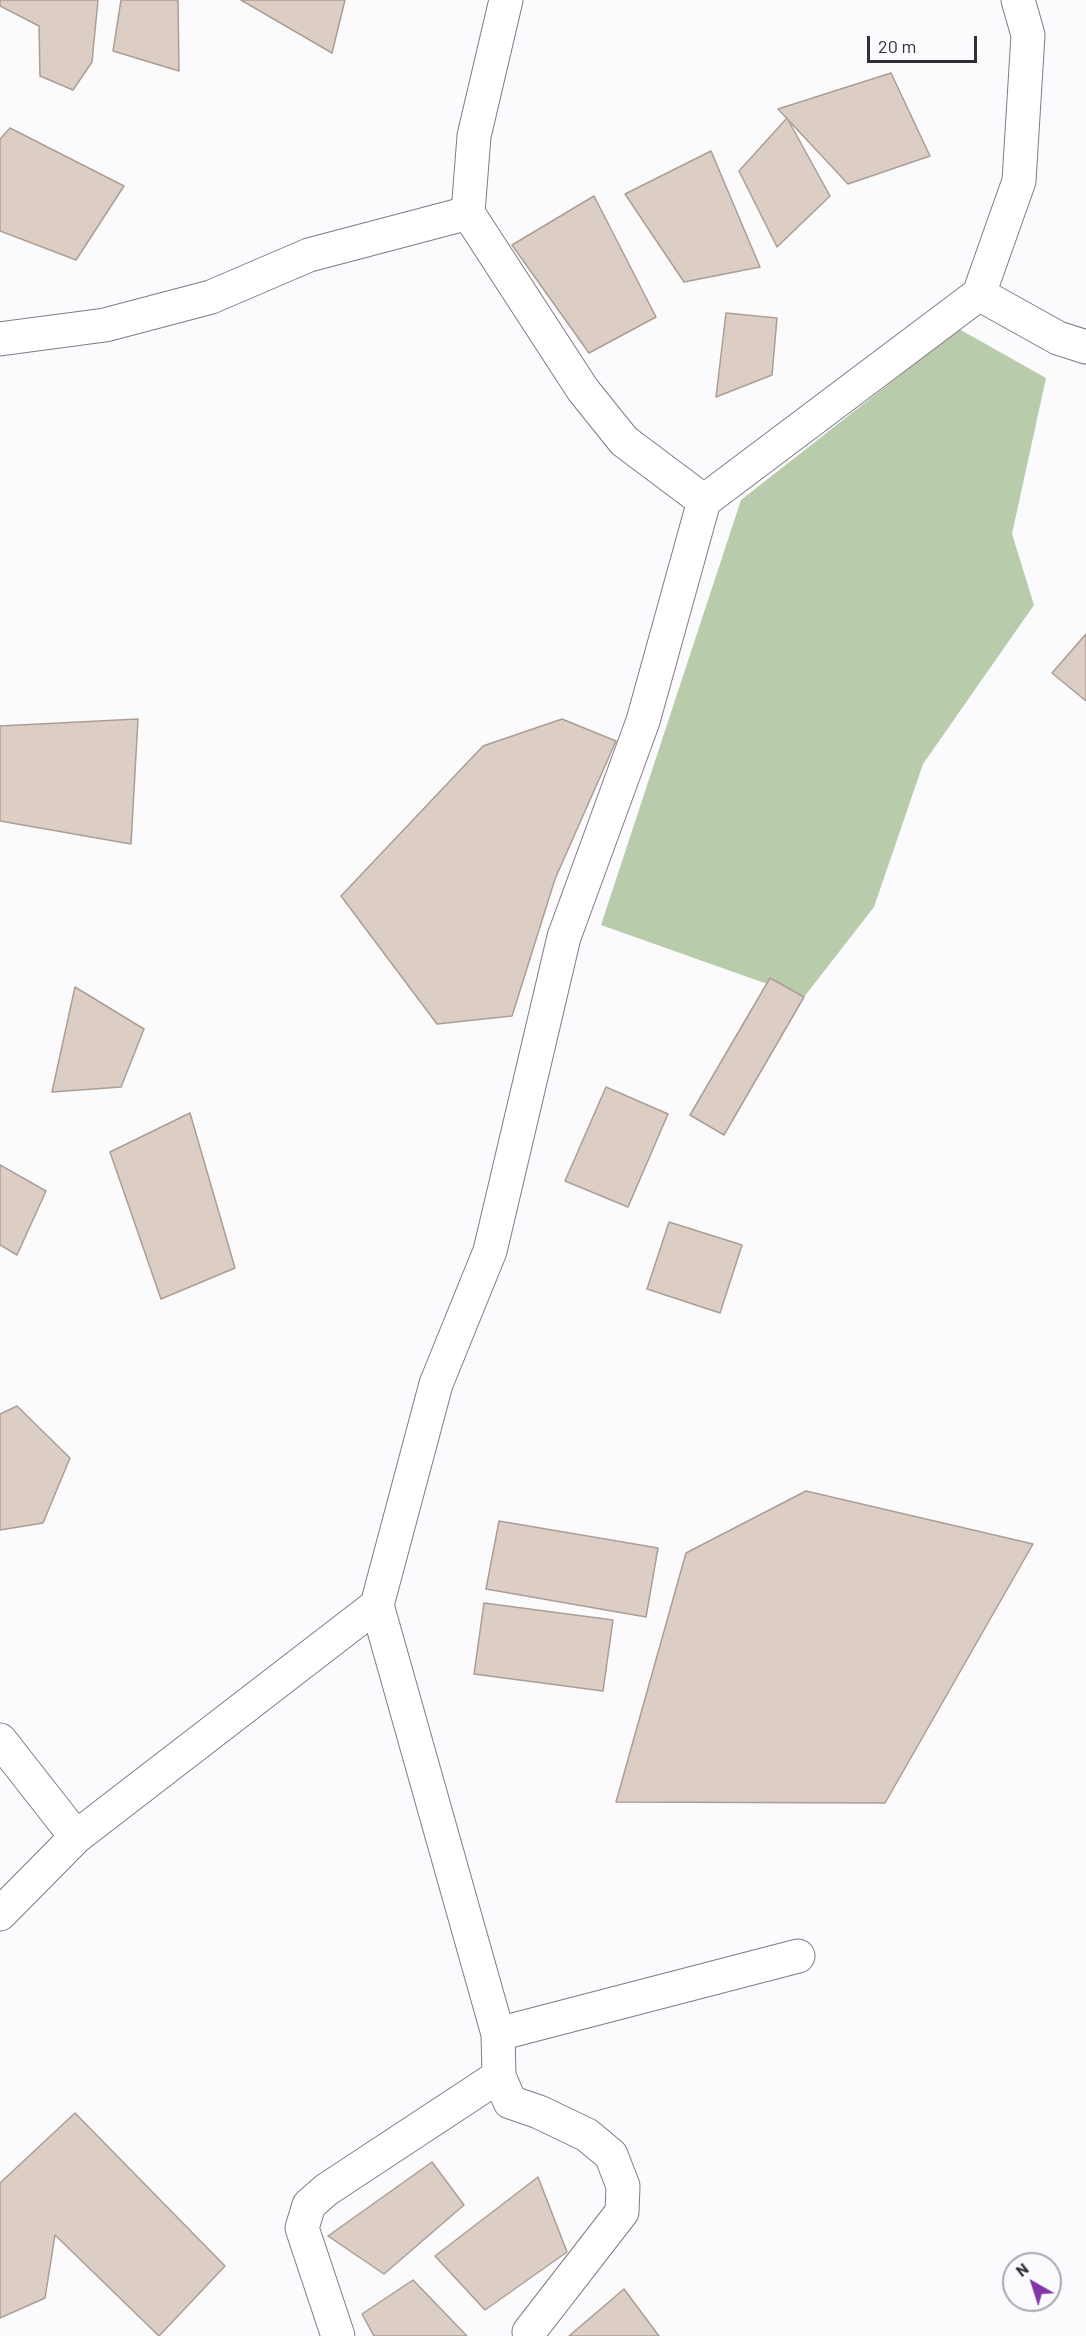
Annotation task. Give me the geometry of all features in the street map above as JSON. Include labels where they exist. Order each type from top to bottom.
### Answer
[{"type":"street","points":[[506,0],[474,136],[468,213],[583,390],[624,441],[704,501]]},
{"type":"street","points":[[528,2332],[621,2212],[623,2186],[611,2155],[587,2135],[539,2112],[510,2102],[499,2076],[498,2034],[377,1605],[436,1384],[490,1251],[564,937],[643,721],[704,501],[979,294],[1019,180],[1028,35],[1018,0]]},
{"type":"street","points":[[0,339],[105,325],[211,297],[309,255],[468,213]]},
{"type":"street","points":[[979,294],[1058,338],[1086,347]]},
{"type":"street","points":[[0,1914],[76,1837],[377,1605]]},
{"type":"street","points":[[0,1740],[76,1837]]},
{"type":"street","points":[[498,2034],[798,1956]]},
{"type":"street","points":[[338,2336],[302,2228],[309,2205],[326,2190],[499,2076]]},
{"type":"green space","points":[[959,329],[1046,378],[1012,534],[1034,605],[923,764],[874,907],[804,997],[601,925],[741,500]]},
{"type":"building","points":[[0,0],[98,0],[92,62],[73,90],[40,76],[39,26],[0,6]]},
{"type":"building","points":[[121,0],[178,0],[179,71],[113,51]]},
{"type":"building","points":[[241,0],[345,0],[332,53]]},
{"type":"building","points":[[891,73],[930,156],[848,184],[778,109]]},
{"type":"building","points":[[787,118],[830,196],[777,247],[739,171]]},
{"type":"building","points":[[10,128],[124,186],[76,260],[0,231],[0,139]]},
{"type":"building","points":[[711,151],[760,267],[684,282],[625,194]]},
{"type":"building","points":[[594,196],[656,317],[589,353],[512,245]]},
{"type":"building","points":[[726,313],[777,318],[772,375],[716,397]]},
{"type":"building","points":[[1086,634],[1086,701],[1052,673]]},
{"type":"building","points":[[138,719],[131,844],[0,821],[0,726]]},
{"type":"building","points":[[562,719],[616,741],[555,879],[512,1016],[437,1024],[341,896],[483,746]]},
{"type":"building","points":[[770,978],[804,997],[724,1135],[690,1115]]},
{"type":"building","points":[[75,987],[144,1029],[121,1087],[52,1092]]},
{"type":"building","points":[[606,1087],[668,1114],[628,1207],[565,1181]]},
{"type":"building","points":[[190,1113],[235,1268],[161,1299],[110,1152]]},
{"type":"building","points":[[0,1165],[46,1191],[17,1255],[0,1245]]},
{"type":"building","points":[[669,1222],[742,1245],[720,1313],[647,1289]]},
{"type":"building","points":[[17,1406],[70,1458],[43,1523],[0,1530],[0,1414]]},
{"type":"building","points":[[806,1491],[1033,1544],[885,1803],[616,1802],[686,1553]]},
{"type":"building","points":[[499,1521],[658,1548],[646,1617],[486,1589]]},
{"type":"building","points":[[484,1603],[613,1620],[603,1691],[474,1674]]},
{"type":"building","points":[[75,2113],[225,2266],[159,2336],[55,2235],[45,2298],[0,2318],[0,2183]]},
{"type":"building","points":[[432,2162],[464,2205],[384,2274],[328,2236]]},
{"type":"building","points":[[538,2177],[567,2252],[485,2310],[435,2256]]},
{"type":"building","points":[[413,2280],[467,2336],[374,2336],[362,2314]]},
{"type":"building","points":[[624,2289],[659,2336],[569,2336]]}]
